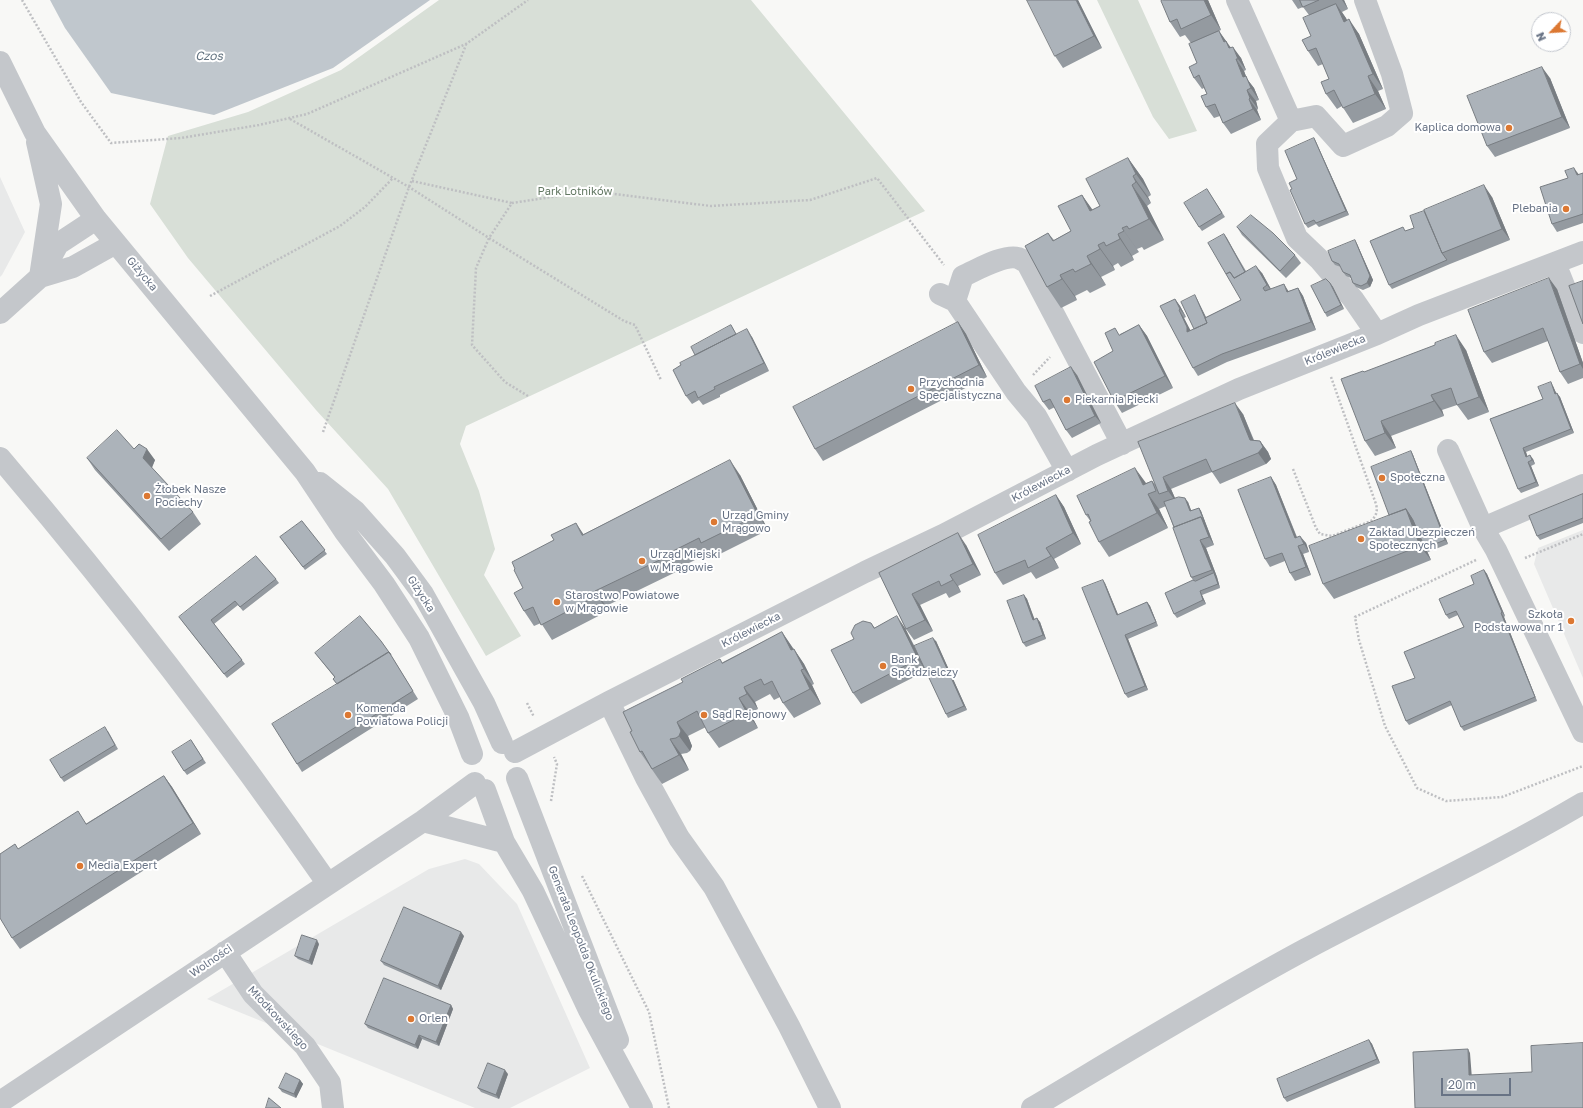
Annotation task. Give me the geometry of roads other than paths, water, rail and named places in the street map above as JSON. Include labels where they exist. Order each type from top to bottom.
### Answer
[{"type":"street","points":[[1237,0],[1291,121]]},
{"type":"street","points":[[1366,0],[1392,74],[1402,113],[1387,126],[1343,146],[1316,116],[1291,121],[1267,144],[1268,168],[1297,238],[1329,270],[1377,334]]},
{"type":"street","name":"Giżycka","points":[[0,62],[35,133],[96,220],[306,472],[345,532],[384,584],[419,638],[458,717],[472,754]]},
{"type":"street","points":[[35,133],[51,204],[40,277]]},
{"type":"street","points":[[0,313],[40,277],[58,244],[96,220]]},
{"type":"street","points":[[40,277],[73,267],[116,243]]},
{"type":"street","name":"Królewiecka","points":[[511,741],[609,702],[866,572],[943,535],[1067,471],[1239,389],[1377,334],[1419,315],[1583,252]]},
{"type":"street","points":[[1067,471],[1036,416],[1016,392],[948,298],[963,276],[988,265],[1010,258],[1019,258],[1027,263],[1122,444]]},
{"type":"street","points":[[1555,263],[1583,333]]},
{"type":"street","points":[[1448,450],[1483,528],[1500,558],[1583,732]]},
{"type":"street","points":[[0,458],[127,613],[286,823],[328,884]]},
{"type":"street","name":"Giżycka","points":[[306,472],[355,511],[395,556],[423,594],[484,703],[511,741]]},
{"type":"street","points":[[1483,528],[1583,486]]},
{"type":"street","points":[[609,702],[646,778],[679,838],[714,886],[789,1026],[830,1108]]},
{"type":"street","points":[[511,741],[518,760],[519,769],[517,778],[513,784],[500,791],[480,786],[471,776],[469,769],[472,754],[488,742],[511,741]]},
{"type":"street","name":"Generała Leopolda Okulickiego","points":[[517,778],[643,1108]]},
{"type":"street","name":"Wolności","points":[[0,1102],[423,820],[480,786]]},
{"type":"street","name":"Generała Leopolda Okulickiego","points":[[480,786],[504,842],[533,891],[589,1010],[643,1108]]},
{"type":"street","points":[[1032,1108],[1206,1005],[1307,949],[1583,803]]},
{"type":"street","points":[[423,820],[504,842]]},
{"type":"street","name":"Młodkowskiego","points":[[225,952],[253,994],[305,1046],[330,1083],[333,1108]]},
{"type":"water","name":"Czos","points":[[50,0],[430,0],[333,68],[214,115],[111,93],[65,28]]},
{"type":"place","name":"Kaplica domowa","points":[[1509,128]]},
{"type":"place","name":"Plebania","points":[[1566,209]]},
{"type":"place","name":"Przychodnia Specjalistyczna","points":[[911,389]]},
{"type":"place","name":"Piekarnia Piecki","points":[[1067,400]]},
{"type":"place","name":"Społeczna","points":[[1382,478]]},
{"type":"place","name":"Żłobek Nasze Pociechy","points":[[147,496]]},
{"type":"place","name":"Urząd Gminy Mrągowo","points":[[714,522]]},
{"type":"place","name":"Zakład Ubezpieczeń Społecznych","points":[[1361,539]]},
{"type":"place","name":"Urząd Miejski w Mrągowie","points":[[642,561]]},
{"type":"place","name":"Starostwo Powiatowe w Mrągowie","points":[[557,602]]},
{"type":"place","name":"Szkoła Podstawowa nr 1","points":[[1571,621]]},
{"type":"place","name":"Bank Spółdzielczy","points":[[883,666]]},
{"type":"place","name":"Komenda Powiatowa Policji","points":[[348,715]]},
{"type":"place","name":"Sąd Rejonowy","points":[[704,715]]},
{"type":"place","name":"Media Expert","points":[[80,866]]},
{"type":"place","name":"Orlen","points":[[411,1019]]},
{"type":"park label","name":"Park Lotników","points":[[575,192]]}]
